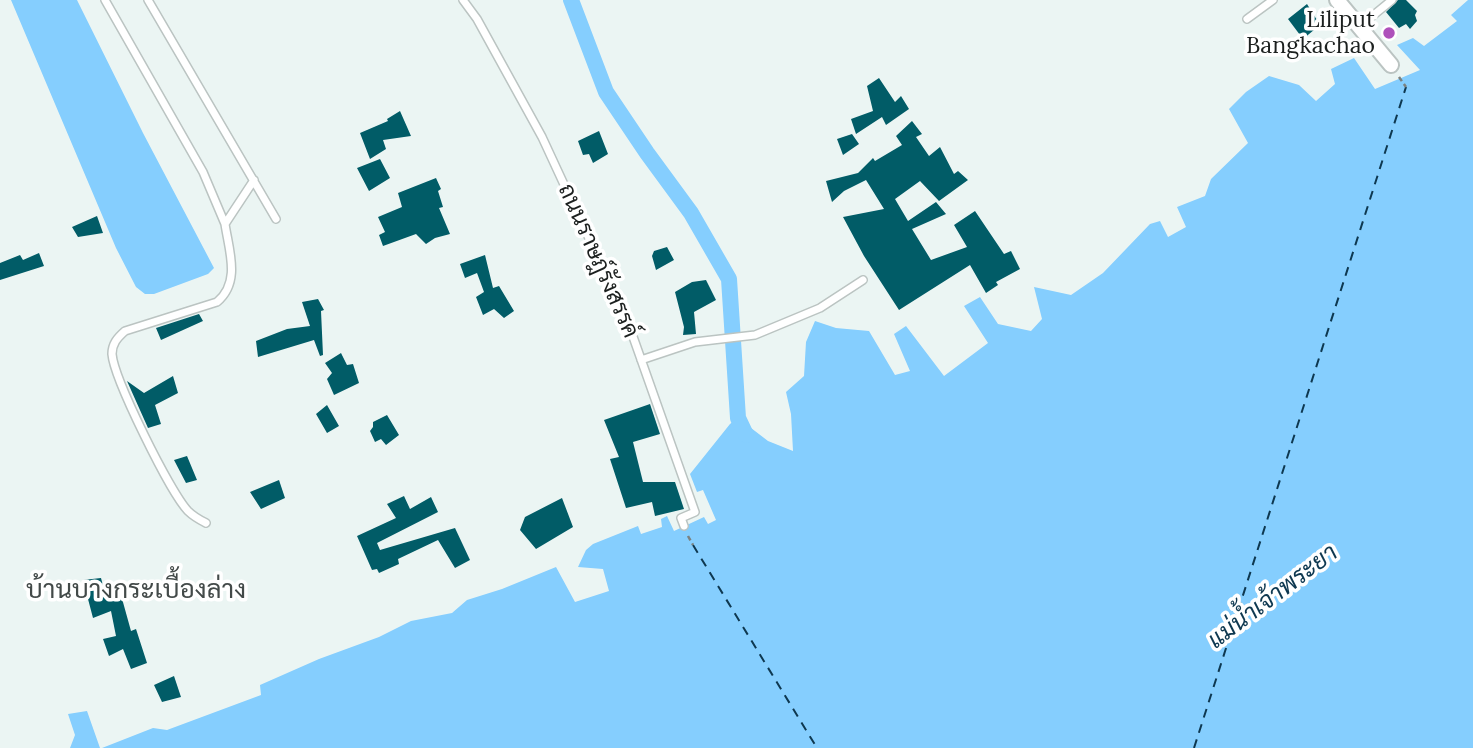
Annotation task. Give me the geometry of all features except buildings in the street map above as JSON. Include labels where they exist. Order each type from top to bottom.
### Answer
[{"type":"street","points":[[1337,0],[1391,65]]},
{"type":"lane","points":[[105,0],[203,172],[225,224],[233,277],[224,296],[217,302],[125,331],[113,346],[115,366],[149,443],[181,502],[189,512],[206,523]]},
{"type":"lane","points":[[148,0],[276,219]]},
{"type":"lane","name":"ถนนราษฎ์รังสรรค์","points":[[463,0],[477,19],[542,137],[631,331],[695,512],[681,518],[684,526]]},
{"type":"lane","points":[[1247,19],[1273,0]]},
{"type":"lane","points":[[1359,27],[1392,0]]},
{"type":"lane","points":[[225,224],[254,180]]},
{"type":"lane","points":[[641,360],[695,342],[755,335],[820,308],[863,280]]},
{"type":"water","points":[[11,0],[77,0],[214,268],[208,274],[154,294],[145,294],[136,287],[116,248]]},
{"type":"water","name":"แม่น้ำเจ้าพระยา","points":[[1468,0],[1473,0],[1473,748],[102,748],[153,728],[167,730],[261,695],[260,685],[319,659],[379,637],[411,621],[452,613],[467,600],[556,567],[575,602],[609,591],[603,569],[578,567],[586,550],[593,544],[638,526],[641,534],[662,527],[661,519],[667,516],[674,531],[704,517],[708,524],[716,520],[703,490],[697,492],[690,474],[730,424],[738,418],[768,441],[793,451],[791,414],[786,392],[804,376],[806,342],[815,321],[836,328],[869,331],[895,375],[910,371],[894,334],[906,326],[944,376],[988,343],[964,306],[980,297],[998,324],[1031,331],[1042,319],[1034,287],[1071,295],[1103,273],[1150,224],[1160,221],[1168,237],[1186,227],[1177,207],[1205,196],[1211,179],[1248,143],[1229,109],[1246,92],[1269,76],[1299,85],[1316,101],[1335,84],[1331,69],[1354,58],[1375,89],[1420,70],[1397,45],[1413,38],[1424,46],[1457,21],[1451,15]]},
{"type":"water","points":[[87,711],[100,748],[70,748],[75,735],[68,714]]},
{"type":"waterway","points":[[571,0],[606,92],[691,213],[729,279],[738,418],[746,435]]},
{"type":"ferry route","points":[[1194,748],[1406,87]]},
{"type":"ferry route","points":[[693,545],[817,748]]},
{"type":"place","name":"Liliput Bangkachao","points":[[1389,33]]},
{"type":"district","name":"บ้านบางกระเบื้องล่าง","points":[[136,591]]}]
